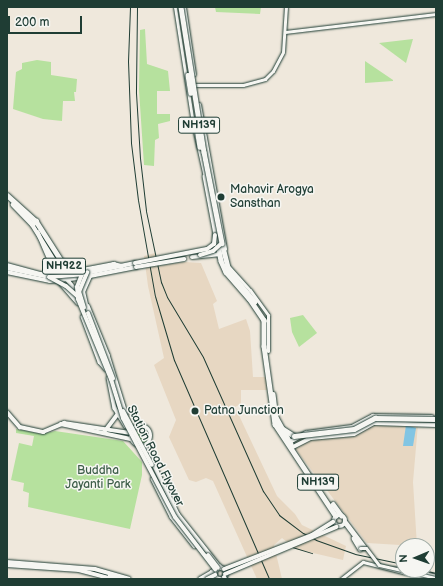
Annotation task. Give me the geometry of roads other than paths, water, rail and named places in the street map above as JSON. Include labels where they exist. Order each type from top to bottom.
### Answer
[{"type":"highway","name":"NH139","points":[[179,7],[206,177],[220,254],[226,272],[263,317],[271,409],[278,425],[291,447],[362,548]]},
{"type":"highway","name":"NH139","points":[[179,7],[201,138],[228,271],[248,291],[264,316],[278,425]]},
{"type":"highway","name":"NH922","points":[[7,195],[35,223],[59,261],[66,268],[77,271],[113,264],[121,266]]},
{"type":"highway","name":"NH922","points":[[7,198],[27,214]]},
{"type":"highway","points":[[278,425],[294,436],[354,432],[375,420],[436,421]]},
{"type":"highway","points":[[339,516],[333,522],[336,527],[345,524]]},
{"type":"main road","name":"NH922","points":[[121,266],[210,247],[215,240],[212,209]]},
{"type":"main road","points":[[35,223],[59,281],[78,302],[100,362],[106,369]]},
{"type":"main road","points":[[38,232],[68,280],[83,295]]},
{"type":"main road","name":"NH922","points":[[7,272],[33,279],[59,281],[68,280],[210,253],[222,243]]},
{"type":"main road","points":[[192,257],[207,257],[220,254]]},
{"type":"main road","points":[[7,266],[40,274],[64,274]]},
{"type":"main road","points":[[7,266],[49,277],[66,286],[77,296]]},
{"type":"main road","points":[[49,277],[82,274],[89,275],[121,266]]},
{"type":"main road","points":[[77,296],[77,287],[82,274]]},
{"type":"main road","points":[[83,295],[84,285],[89,275]]},
{"type":"main road","points":[[89,275],[79,288],[80,298],[104,358],[118,414],[122,422],[132,431]]},
{"type":"main road","name":"Station Road Flyover","points":[[83,295],[88,313],[110,369],[123,412],[176,515],[215,572]]},
{"type":"main road","name":"Station Road Flyover","points":[[77,296],[111,378],[123,418],[175,517],[215,572]]},
{"type":"main road","points":[[87,305],[112,368],[132,431],[131,439]]},
{"type":"main road","points":[[106,369],[112,368]]},
{"type":"main road","points":[[8,414],[20,427],[46,431],[61,424],[105,431],[132,431],[142,426],[150,431],[152,438],[143,446]]},
{"type":"main road","points":[[105,431],[118,414]]},
{"type":"main road","points":[[291,447],[306,433],[324,429],[352,427],[373,416],[436,421]]},
{"type":"main road","points":[[291,447],[303,440],[325,436],[354,434],[370,424],[379,422],[436,421]]},
{"type":"main road","points":[[61,424],[131,439],[143,446],[178,514],[215,572]]},
{"type":"main road","points":[[324,429],[325,436]]},
{"type":"main road","points":[[143,446],[145,462],[172,518],[215,572],[225,578]]},
{"type":"main road","points":[[207,579],[215,572],[312,535],[333,522]]},
{"type":"main road","points":[[225,578],[336,527]]},
{"type":"main road","points":[[7,562],[96,571],[129,579]]},
{"type":"main road","points":[[7,565],[96,571],[120,579]]},
{"type":"main road","points":[[200,579],[226,568],[225,578]]},
{"type":"main road","points":[[224,569],[225,578]]},
{"type":"main road","points":[[96,571],[113,579]]},
{"type":"street","points":[[179,7],[191,55],[227,263],[268,315],[268,350]]},
{"type":"street","points":[[179,7],[182,56],[194,133],[206,177]]},
{"type":"street","points":[[195,85],[243,85],[265,78],[279,63],[285,32],[286,7]]},
{"type":"street","points":[[285,32],[436,14]]},
{"type":"street","points":[[182,56],[191,55]]},
{"type":"street","points":[[189,101],[198,100]]},
{"type":"street","points":[[194,133],[204,133]]},
{"type":"street","points":[[362,548],[379,565],[436,577]]},
{"type":"street","points":[[340,579],[363,562],[395,571]]},
{"type":"street","points":[[390,570],[395,567]]},
{"type":"water","points":[[406,425],[416,428],[413,446],[403,446]]},
{"type":"railway","points":[[130,7],[128,61],[131,143],[138,200],[155,296],[174,360],[269,579]]},
{"type":"railway","points":[[137,7],[136,93],[140,158],[146,211],[161,282],[167,297],[203,357],[263,491],[279,515],[303,533],[316,540],[355,554],[395,562]]},
{"type":"railway","points":[[292,547],[312,553]]},
{"type":"place","name":"Mahavir Arogya Sansthan","points":[[221,197]]},
{"type":"place","name":"Patna Junction","points":[[195,411]]},
{"type":"park label","name":"Buddha Jayanti Park","points":[[98,478]]}]
